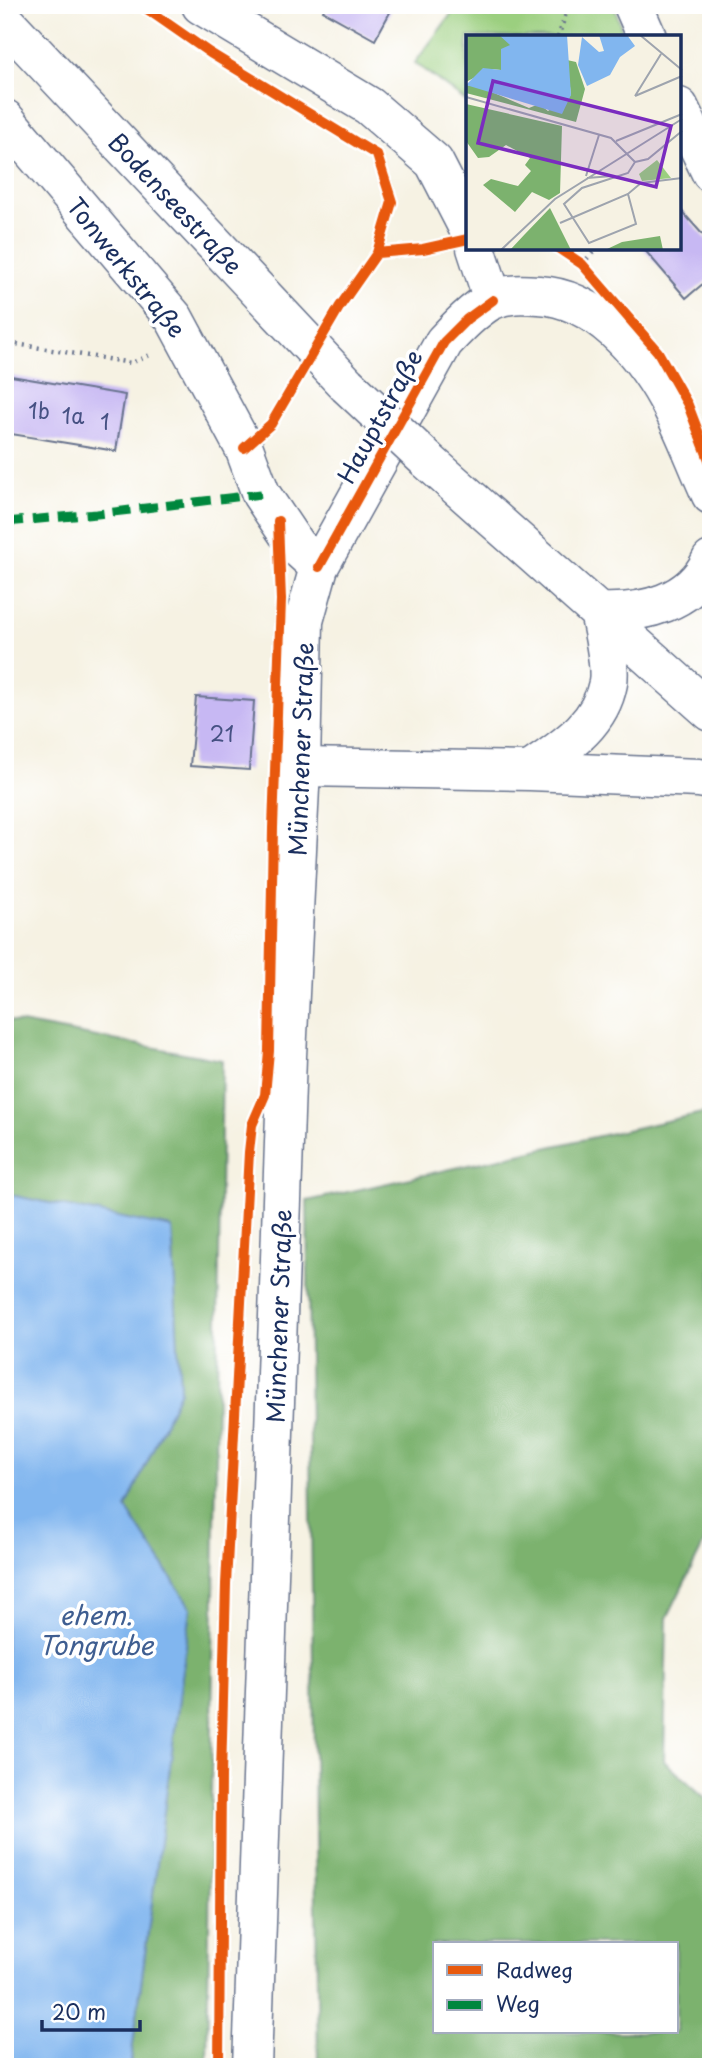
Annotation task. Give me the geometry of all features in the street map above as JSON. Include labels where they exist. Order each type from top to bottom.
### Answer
[{"type":"street","points":[[201,5],[369,106],[434,162],[466,226]]},
{"type":"street","points":[[633,5],[646,35]]},
{"type":"street","name":"Bodenseestraße","points":[[5,20],[347,385],[427,460],[711,712]]},
{"type":"street","points":[[681,111],[711,173]]},
{"type":"street","name":"Tonwerkstraße","points":[[5,119],[174,318],[244,448],[261,494],[296,546],[319,567]]},
{"type":"street","points":[[477,250],[493,300],[514,293],[558,296],[596,315],[632,347],[667,398],[711,495]]},
{"type":"street","name":"Hauptstraße","points":[[319,567],[444,342],[467,319],[493,300]]},
{"type":"street","points":[[530,771],[578,737],[599,707],[608,682],[599,612],[644,611],[679,597],[705,573],[711,559]]},
{"type":"street","name":"Münchener Straße","points":[[252,2067],[287,1056],[301,767],[304,621],[319,567]]},
{"type":"street","points":[[301,767],[530,771],[711,780]]},
{"type":"path","points":[[559,35],[569,5]]},
{"type":"path","points":[[581,265],[595,250]]},
{"type":"path","points":[[10,343],[131,363],[155,354]]},
{"type":"green space","points":[[458,5],[614,5],[623,35],[466,35],[466,101],[415,63]]},
{"type":"green space","points":[[5,1020],[222,1060],[207,2067],[130,2067],[191,1608],[126,1508],[180,1390],[172,1228],[5,1194]]},
{"type":"green space","points":[[711,1111],[711,1529],[667,1618],[664,1761],[711,1803],[711,2067],[318,2067],[307,1201]]},
{"type":"water","name":"ehem. Tongrube","points":[[5,1194],[172,1228],[180,1390],[126,1508],[191,1608],[130,2067],[5,2067]]},
{"type":"building","points":[[326,5],[394,5],[375,40],[323,11]]},
{"type":"building","points":[[681,210],[711,244],[711,277],[686,298],[645,250],[681,250]]},
{"type":"building","points":[[5,375],[125,395],[116,451],[5,433]]},
{"type":"building","points":[[196,697],[254,701],[249,770],[190,766]]},
{"type":"marked path","points":[[5,522],[261,494]]},
{"type":"cycle path","points":[[141,5],[210,53],[377,155],[392,202],[377,253]]},
{"type":"cycle path","points":[[244,448],[271,424],[340,306],[377,253],[423,249],[466,239]]},
{"type":"cycle path","points":[[561,250],[582,264],[658,352],[688,405],[711,465]]},
{"type":"cycle path","points":[[319,567],[444,342],[467,319],[493,300]]},
{"type":"cycle path","points":[[219,2067],[221,1776],[226,1584],[249,1152],[252,1125],[265,1095],[269,1051],[281,600],[278,521]]}]
